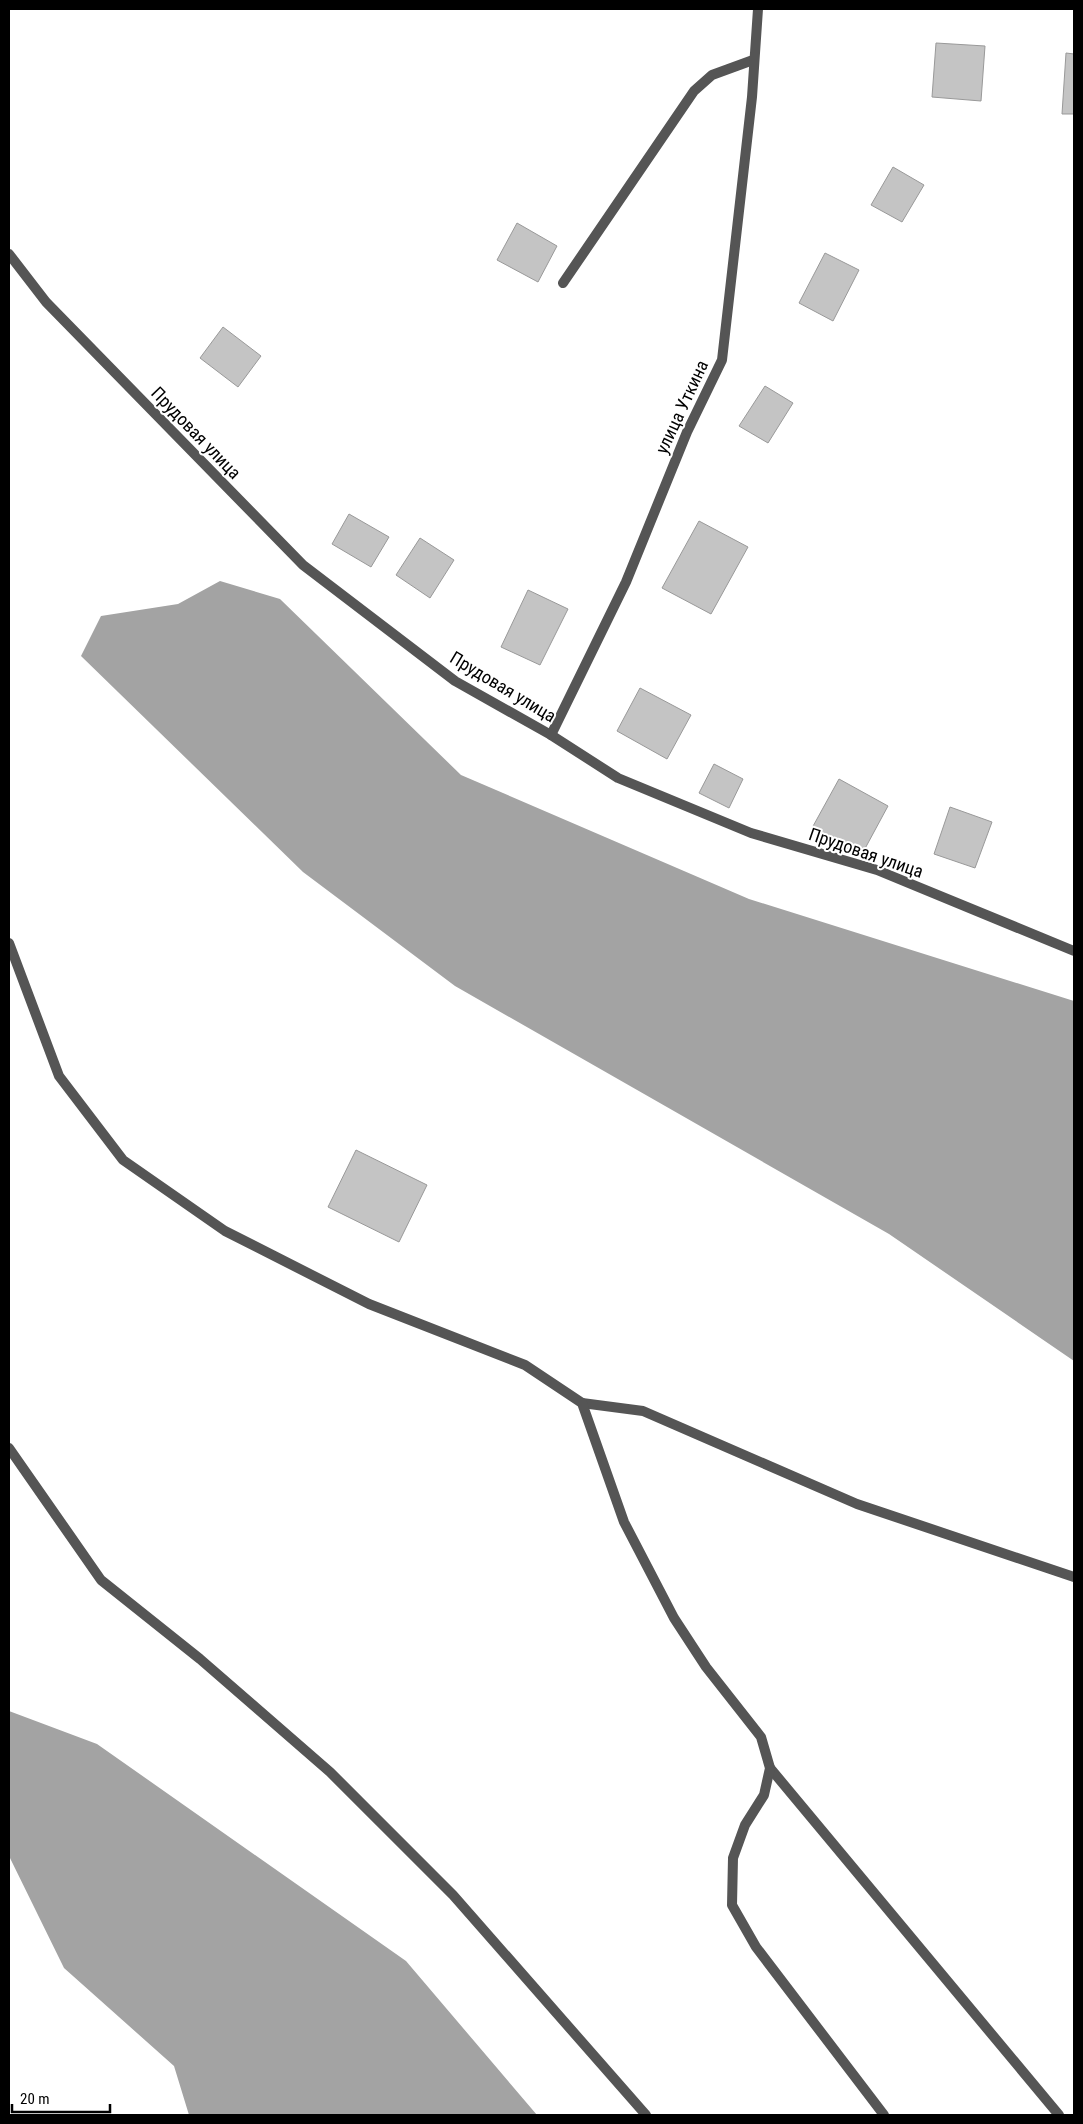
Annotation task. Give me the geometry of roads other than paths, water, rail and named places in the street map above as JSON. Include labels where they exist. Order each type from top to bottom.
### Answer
[{"type":"street","name":"улица Уткина","points":[[551,735],[626,582],[687,432],[722,360],[742,185],[758,9]]},
{"type":"street","points":[[563,282],[694,91],[712,75],[753,60]]},
{"type":"street","name":"Прудовая улица","points":[[9,254],[46,302],[303,565],[455,681],[551,735],[618,778],[742,830],[877,870],[1074,951]]},
{"type":"street","points":[[9,943],[59,1076],[123,1160],[224,1231],[369,1304],[526,1365],[582,1403],[643,1411],[857,1504],[1074,1577]]},
{"type":"street","points":[[582,1403],[624,1522],[674,1618],[706,1667],[761,1736],[770,1768],[1059,2115]]},
{"type":"street","points":[[9,1448],[101,1580],[200,1659],[330,1772],[453,1894],[646,2115]]},
{"type":"street","points":[[770,1768],[764,1795],[745,1825],[733,1858],[732,1905],[756,1947],[884,2115]]}]
